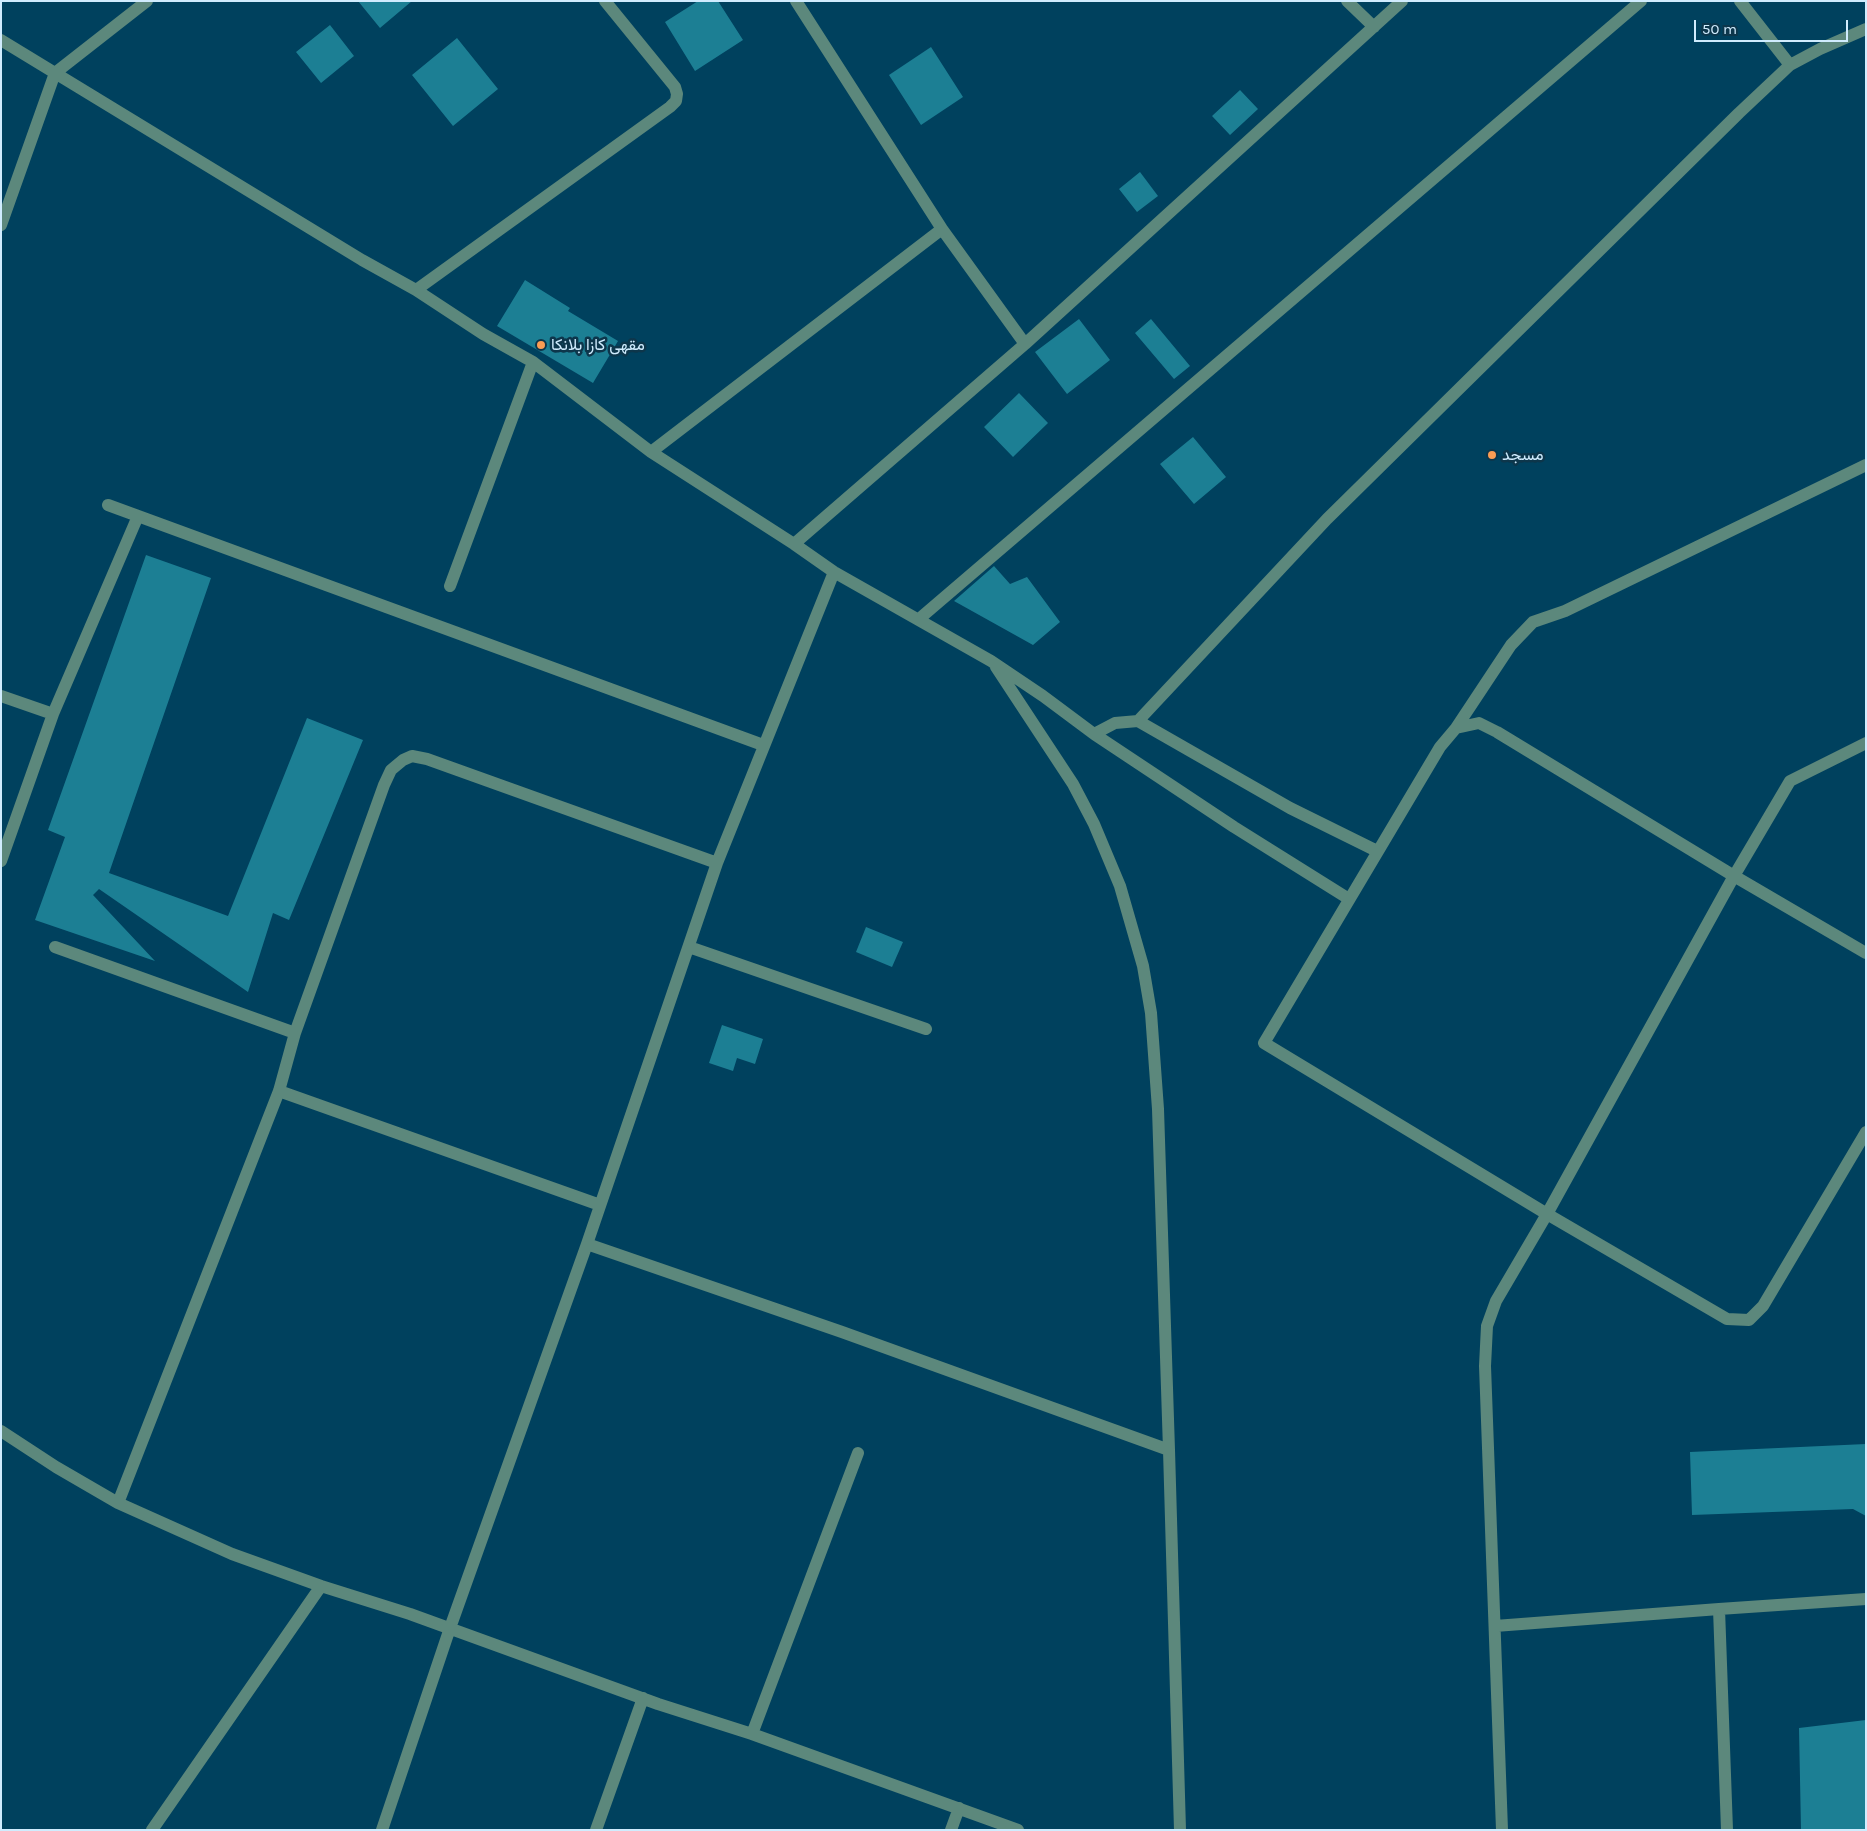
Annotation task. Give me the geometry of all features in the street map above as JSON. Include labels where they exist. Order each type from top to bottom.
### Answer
[{"type":"street","points":[[1,225],[56,73],[147,1]]},
{"type":"street","points":[[416,290],[676,101],[678,94],[675,87],[605,1]]},
{"type":"street","points":[[796,1],[942,229],[1025,344]]},
{"type":"street","points":[[1347,1],[1374,27]]},
{"type":"street","points":[[794,544],[1025,344],[1402,1]]},
{"type":"street","points":[[919,619],[1641,1]]},
{"type":"street","points":[[1740,1],[1790,65]]},
{"type":"street","points":[[1138,721],[1327,519],[1704,146],[1790,65],[1820,48],[1866,29]]},
{"type":"street","points":[[1,40],[362,260],[416,290],[483,334],[533,362],[652,452],[834,572],[991,661],[1043,696],[1094,734],[1234,828],[1349,899]]},
{"type":"street","points":[[652,452],[942,229]]},
{"type":"street","points":[[450,586],[533,362]]},
{"type":"street","points":[[1866,464],[1564,610],[1533,622],[1511,645],[1456,728],[1440,747],[1264,1043],[1547,1214],[1727,1319],[1749,1320],[1764,1306],[1866,1132]]},
{"type":"street","points":[[108,505],[763,745]]},
{"type":"street","points":[[1,861],[53,714],[138,516]]},
{"type":"street","points":[[382,1830],[450,1628],[587,1244],[717,863],[834,572]]},
{"type":"street","points":[[991,661],[1073,784],[1094,824],[1120,886],[1143,966],[1151,1013],[1158,1109],[1180,1830]]},
{"type":"street","points":[[1,696],[53,714]]},
{"type":"street","points":[[1094,734],[1115,723],[1138,721],[1290,808],[1377,851]]},
{"type":"street","points":[[1456,728],[1479,723],[1497,732],[1734,876],[1866,953]]},
{"type":"street","points":[[1502,1830],[1485,1366],[1487,1326],[1496,1301],[1547,1214],[1734,876],[1790,781],[1866,743]]},
{"type":"street","points":[[118,1503],[279,1092],[295,1033],[391,770],[403,760],[412,756],[426,759],[717,863]]},
{"type":"street","points":[[55,947],[295,1033]]},
{"type":"street","points":[[689,947],[926,1029]]},
{"type":"street","points":[[279,1092],[600,1205]]},
{"type":"street","points":[[587,1244],[842,1332],[1169,1450]]},
{"type":"street","points":[[1,1430],[56,1467],[118,1503],[232,1554],[321,1586],[450,1628],[643,1698],[752,1734],[1018,1830]]},
{"type":"street","points":[[752,1734],[858,1453]]},
{"type":"street","points":[[152,1830],[321,1586]]},
{"type":"street","points":[[1495,1626],[1866,1598]]},
{"type":"street","points":[[1719,1609],[1727,1830]]},
{"type":"street","points":[[596,1830],[643,1698]]},
{"type":"street","points":[[951,1830],[959,1808]]},
{"type":"building","points":[[358,1],[412,1],[380,28]]},
{"type":"building","points":[[698,1],[718,1],[743,40],[695,71],[665,22]]},
{"type":"building","points":[[330,25],[354,56],[321,83],[296,52]]},
{"type":"building","points":[[457,38],[498,89],[453,126],[412,75]]},
{"type":"building","points":[[931,47],[963,97],[921,125],[889,75]]},
{"type":"building","points":[[1240,90],[1258,109],[1230,135],[1212,116]]},
{"type":"building","points":[[1140,172],[1158,196],[1137,212],[1119,189]]},
{"type":"building","points":[[525,280],[570,308],[568,311],[618,341],[593,383],[497,326]]},
{"type":"building","points":[[1079,319],[1110,360],[1067,394],[1035,352]]},
{"type":"building","points":[[1151,319],[1190,366],[1174,379],[1135,333]]},
{"type":"building","points":[[1019,393],[1048,423],[1013,457],[984,427]]},
{"type":"building","points":[[1193,437],[1226,477],[1194,504],[1160,464]]},
{"type":"building","points":[[146,555],[211,578],[109,873],[228,916],[307,718],[363,740],[289,920],[273,913],[248,992],[99,889],[93,895],[155,961],[35,920],[65,837],[48,830]]},
{"type":"building","points":[[994,566],[1010,584],[1027,577],[1060,622],[1033,645],[954,601]]},
{"type":"building","points":[[866,927],[903,942],[892,967],[856,952]]},
{"type":"building","points":[[722,1025],[763,1039],[755,1064],[737,1058],[733,1071],[709,1063]]},
{"type":"building","points":[[1866,1444],[1866,1516],[1853,1509],[1692,1515],[1690,1452]]},
{"type":"building","points":[[1866,1720],[1866,1830],[1801,1830],[1799,1728]]},
{"type":"place","name":"مقهى كازا بلانكا","points":[[541,345]]},
{"type":"place","name":"مسجد","points":[[1492,455]]}]
